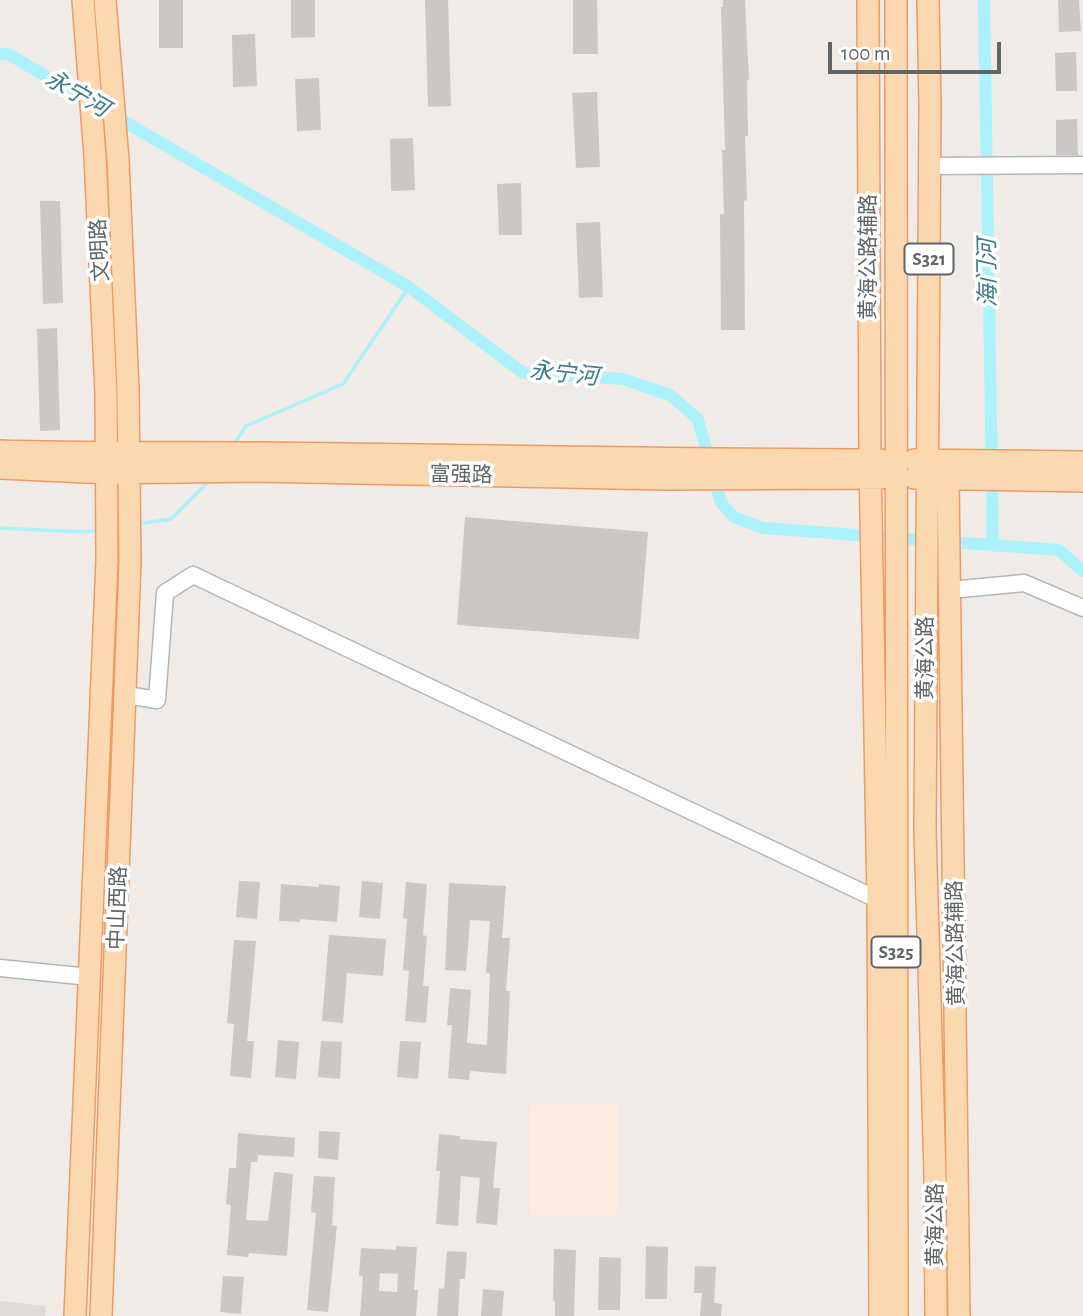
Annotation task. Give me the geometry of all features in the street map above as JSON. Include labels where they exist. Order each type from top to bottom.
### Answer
[{"type":"main road","name":"文明路","points":[[83,0],[95,156],[106,393],[107,500]]},
{"type":"main road","name":"文明路","points":[[105,0],[118,160],[129,500]]},
{"type":"main road","name":"黄海公路辅路","points":[[868,0],[870,514],[888,904]]},
{"type":"main road","name":"黄海公路","points":[[896,0],[897,588],[888,904],[897,1316]]},
{"type":"main road","name":"S321","points":[[928,0],[929,166],[947,472]]},
{"type":"main road","points":[[0,451],[107,464]]},
{"type":"main road","points":[[870,469],[1017,471],[1083,462]]},
{"type":"main road","name":"富强路","points":[[129,463],[870,469]]},
{"type":"main road","points":[[0,468],[129,463]]},
{"type":"main road","points":[[1017,471],[1083,481]]},
{"type":"main road","points":[[938,518],[947,472]]},
{"type":"main road","name":"中山西路","points":[[75,1316],[107,560],[107,500]]},
{"type":"main road","name":"中山西路","points":[[100,1316],[126,695],[129,500]]},
{"type":"main road","name":"黄海公路辅路","points":[[938,518],[949,580],[959,1316]]},
{"type":"main road","name":"黄海公路","points":[[936,1316],[935,1175],[925,830],[927,593],[938,518]]},
{"type":"main road","points":[[880,1316],[888,904]]},
{"type":"street","points":[[929,166],[1083,165]]},
{"type":"street","points":[[126,695],[157,699],[165,593],[193,575],[888,904]]},
{"type":"street","points":[[949,580],[1024,583],[1083,608]]},
{"type":"street","points":[[0,968],[90,977]]},
{"type":"shaded area","points":[[617,1104],[617,1215],[530,1215],[530,1105]]},
{"type":"shaded area","points":[[0,1301],[46,1306],[45,1316],[0,1316]]},
{"type":"building","points":[[159,0],[183,0],[183,48],[159,48]]},
{"type":"building","points":[[291,0],[315,0],[315,37],[291,38]]},
{"type":"building","points":[[425,0],[448,0],[451,106],[428,107]]},
{"type":"building","points":[[573,0],[597,0],[598,54],[573,54]]},
{"type":"building","points":[[723,0],[745,0],[749,80],[748,136],[745,136],[745,330],[721,330],[720,214],[724,214],[722,150],[725,150]]},
{"type":"building","points":[[1058,0],[1079,0],[1081,31],[1059,32]]},
{"type":"building","points":[[255,34],[257,86],[233,87],[232,35]]},
{"type":"building","points":[[1076,52],[1077,91],[1056,91],[1055,53]]},
{"type":"building","points":[[319,78],[321,130],[297,131],[295,79]]},
{"type":"building","points":[[597,92],[600,167],[576,168],[572,93]]},
{"type":"building","points":[[1077,119],[1078,155],[1056,155],[1056,120]]},
{"type":"building","points":[[413,138],[415,190],[391,191],[390,139]]},
{"type":"building","points":[[521,183],[522,235],[499,235],[497,184]]},
{"type":"building","points":[[40,201],[60,201],[63,303],[43,304]]},
{"type":"building","points":[[600,222],[603,297],[579,298],[576,223]]},
{"type":"building","points":[[57,328],[60,430],[40,431],[37,329]]},
{"type":"building","points":[[465,517],[648,532],[639,639],[457,625]]},
{"type":"building","points":[[239,881],[260,882],[257,919],[236,917]]},
{"type":"building","points":[[362,881],[383,883],[380,919],[359,917]]},
{"type":"building","points":[[406,882],[427,884],[423,935],[427,936],[423,986],[429,986],[426,1023],[405,1021],[409,971],[403,970],[407,919],[403,918]]},
{"type":"building","points":[[449,883],[506,886],[502,938],[510,938],[506,991],[510,991],[506,1074],[470,1071],[469,1080],[448,1078],[452,1025],[447,1025],[450,988],[471,990],[467,1043],[487,1045],[490,974],[486,973],[490,921],[470,920],[466,971],[445,970]]},
{"type":"building","points":[[281,884],[340,886],[337,922],[300,919],[300,922],[279,921]]},
{"type":"building","points":[[329,935],[386,939],[383,976],[347,973],[343,1023],[322,1021]]},
{"type":"building","points":[[234,940],[256,941],[247,1041],[254,1041],[251,1078],[230,1076],[234,1024],[227,1023]]},
{"type":"building","points":[[278,1040],[299,1042],[296,1079],[275,1077]]},
{"type":"building","points":[[321,1041],[342,1042],[340,1079],[318,1077]]},
{"type":"building","points":[[400,1041],[421,1042],[418,1079],[397,1077]]},
{"type":"building","points":[[319,1131],[340,1132],[338,1160],[318,1158]]},
{"type":"building","points":[[238,1133],[295,1138],[294,1157],[258,1155],[257,1162],[251,1162],[246,1220],[268,1221],[274,1172],[293,1174],[287,1256],[249,1253],[248,1257],[227,1255],[231,1205],[226,1204],[229,1168],[236,1168]]},
{"type":"building","points":[[439,1134],[497,1142],[493,1188],[500,1188],[497,1225],[476,1223],[480,1178],[461,1176],[458,1226],[436,1224],[440,1171],[436,1171]]},
{"type":"building","points":[[314,1176],[335,1177],[332,1225],[337,1226],[328,1312],[307,1310],[316,1213],[311,1212]]},
{"type":"building","points":[[396,1246],[417,1247],[414,1290],[418,1290],[416,1316],[360,1316],[363,1276],[359,1276],[361,1248],[396,1250]],"holes":[[[380,1273],[398,1274],[397,1292],[379,1291]]]},
{"type":"building","points":[[646,1246],[668,1247],[667,1299],[645,1299]]},
{"type":"building","points":[[554,1249],[576,1250],[574,1316],[555,1316]]},
{"type":"building","points":[[447,1251],[467,1252],[465,1279],[460,1279],[458,1316],[437,1316],[439,1288],[444,1289]]},
{"type":"building","points":[[599,1257],[621,1258],[620,1310],[598,1310]]},
{"type":"building","points":[[695,1266],[716,1267],[714,1303],[722,1304],[721,1316],[700,1316],[702,1293],[694,1293]]},
{"type":"building","points":[[223,1276],[244,1277],[241,1314],[220,1312]]},
{"type":"building","points":[[483,1289],[504,1291],[502,1316],[481,1316]]},
{"type":"waterway","name":"海门河","points":[[984,0],[993,546]]},
{"type":"waterway","name":"永宁河","points":[[0,54],[8,54],[94,104]]},
{"type":"waterway","name":"永宁河","points":[[113,115],[409,287],[523,373],[623,379],[670,395],[698,419],[721,503],[734,517],[763,528],[1059,550],[1083,571]]},
{"type":"waterway","points":[[233,446],[246,426],[343,384],[409,287]]},
{"type":"waterway","points":[[138,524],[171,519],[211,479]]},
{"type":"waterway","points":[[0,528],[83,532],[99,530]]}]
